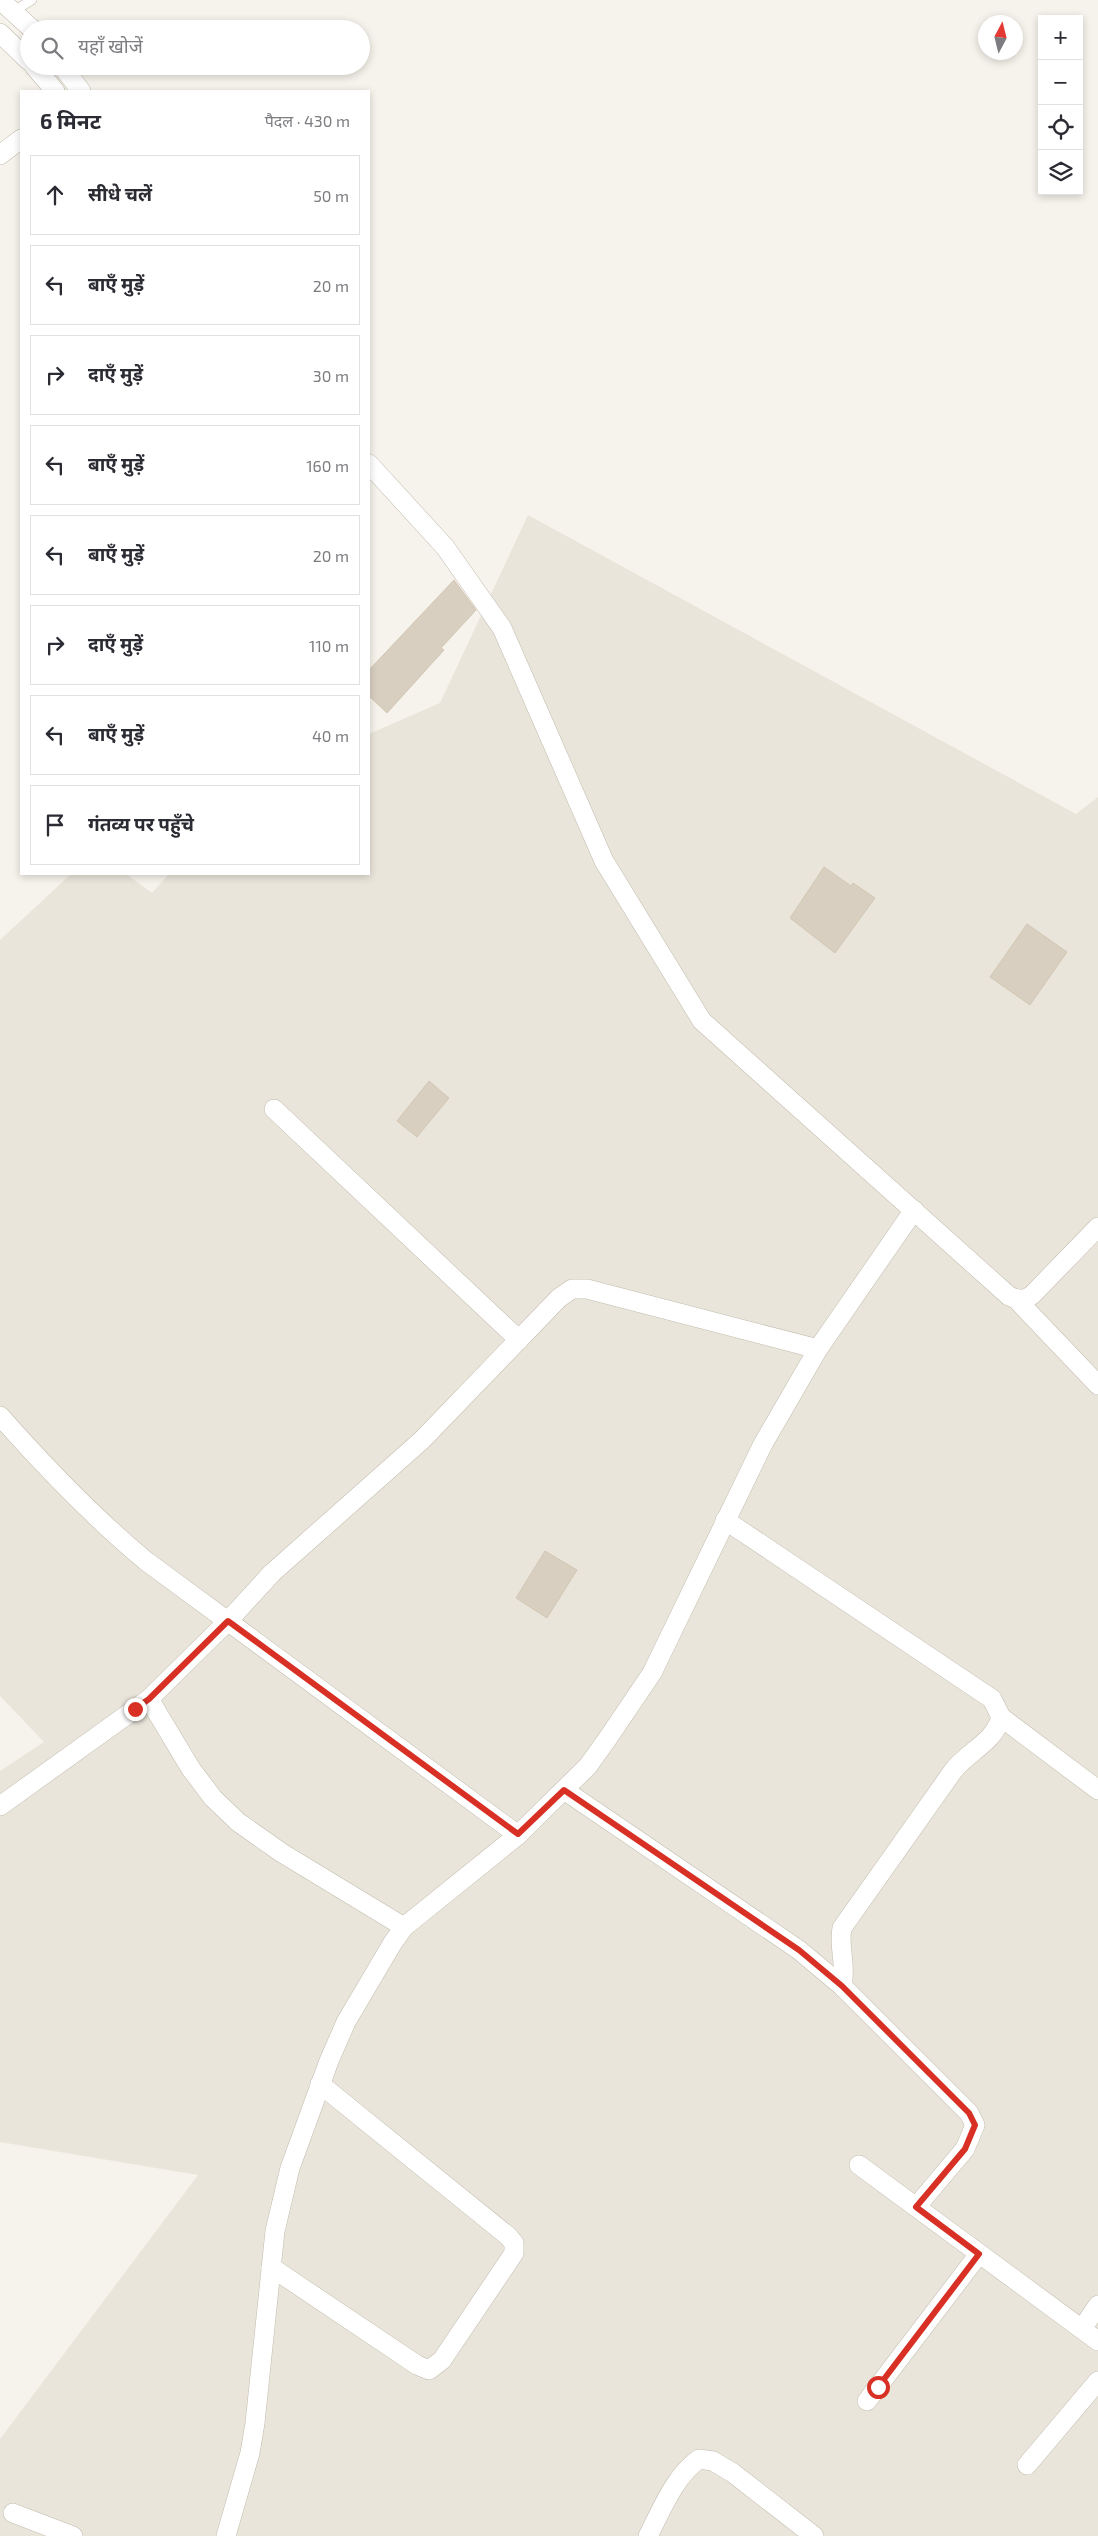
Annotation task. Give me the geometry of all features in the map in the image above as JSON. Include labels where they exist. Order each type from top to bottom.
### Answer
[{"type":"street","points":[[7,6],[22,20]]},
{"type":"street","points":[[0,34],[20,53]]},
{"type":"street","points":[[42,75],[54,90]]},
{"type":"street","points":[[69,75],[80,90]]},
{"type":"street","points":[[0,155],[20,140]]},
{"type":"street","points":[[370,465],[445,548],[502,628],[604,861],[702,1021],[1008,1296],[1017,1300],[1098,1385]]},
{"type":"street","points":[[274,1109],[519,1340]]},
{"type":"street","points":[[226,2536],[250,2453],[275,2231],[290,2168],[320,2084],[346,2022],[404,1927],[518,1834],[588,1766],[652,1673],[763,1444],[818,1349],[914,1210]]},
{"type":"street","points":[[1017,1300],[1026,1299],[1032,1295],[1098,1227]]},
{"type":"street","points":[[0,1806],[149,1699],[228,1621],[272,1573],[422,1440],[559,1298],[572,1289],[587,1289],[818,1349]]},
{"type":"street","points":[[0,1416],[46,1469],[114,1534],[146,1561],[518,1834]]},
{"type":"street","points":[[726,1520],[992,1699],[1001,1717],[1098,1790]]},
{"type":"street","points":[[149,1699],[191,1769],[213,1798],[238,1822],[282,1853],[404,1927]]},
{"type":"street","points":[[842,1986],[845,1975],[840,1936],[842,1928],[953,1771],[962,1760],[991,1738],[998,1727],[1001,1717]]},
{"type":"street","points":[[564,1790],[799,1950],[842,1986],[969,2113],[975,2125],[965,2149],[916,2207]]},
{"type":"street","points":[[271,2267],[417,2365],[430,2370],[442,2360],[514,2254],[514,2243],[508,2236],[320,2084]]},
{"type":"street","points":[[859,2165],[1098,2341]]},
{"type":"street","points":[[867,2401],[979,2254]]},
{"type":"street","points":[[1082,2329],[1098,2305]]},
{"type":"street","points":[[1027,2465],[1098,2381]]},
{"type":"street","points":[[648,2536],[677,2482],[688,2467],[699,2459],[713,2460],[733,2473],[814,2536]]},
{"type":"street","points":[[13,2513],[73,2536]]},
{"type":"lane","points":[[7,6],[32,0]]},
{"type":"shaded area","points":[[528,515],[1076,814],[1098,797],[1098,2536],[0,2536],[0,2439],[198,2175],[0,2142],[0,1771],[44,1742],[0,1696],[0,940],[70,875],[127,875],[152,893],[168,875],[370,875],[370,734],[440,703]]},
{"type":"building","points":[[454,580],[476,610],[441,648],[444,650],[387,713],[370,697],[370,669]]},
{"type":"building","points":[[824,867],[851,886],[853,883],[875,898],[835,953],[790,918]]},
{"type":"building","points":[[1027,924],[1067,952],[1030,1005],[990,977]]},
{"type":"building","points":[[429,1081],[449,1098],[417,1137],[397,1121]]},
{"type":"building","points":[[545,1551],[577,1570],[547,1618],[516,1598]]},
{"type":"route","points":[[135,1709],[149,1699],[228,1621],[518,1834],[564,1790],[799,1950],[842,1986],[969,2113],[975,2125],[965,2149],[916,2207],[979,2254],[878,2387]]}]
